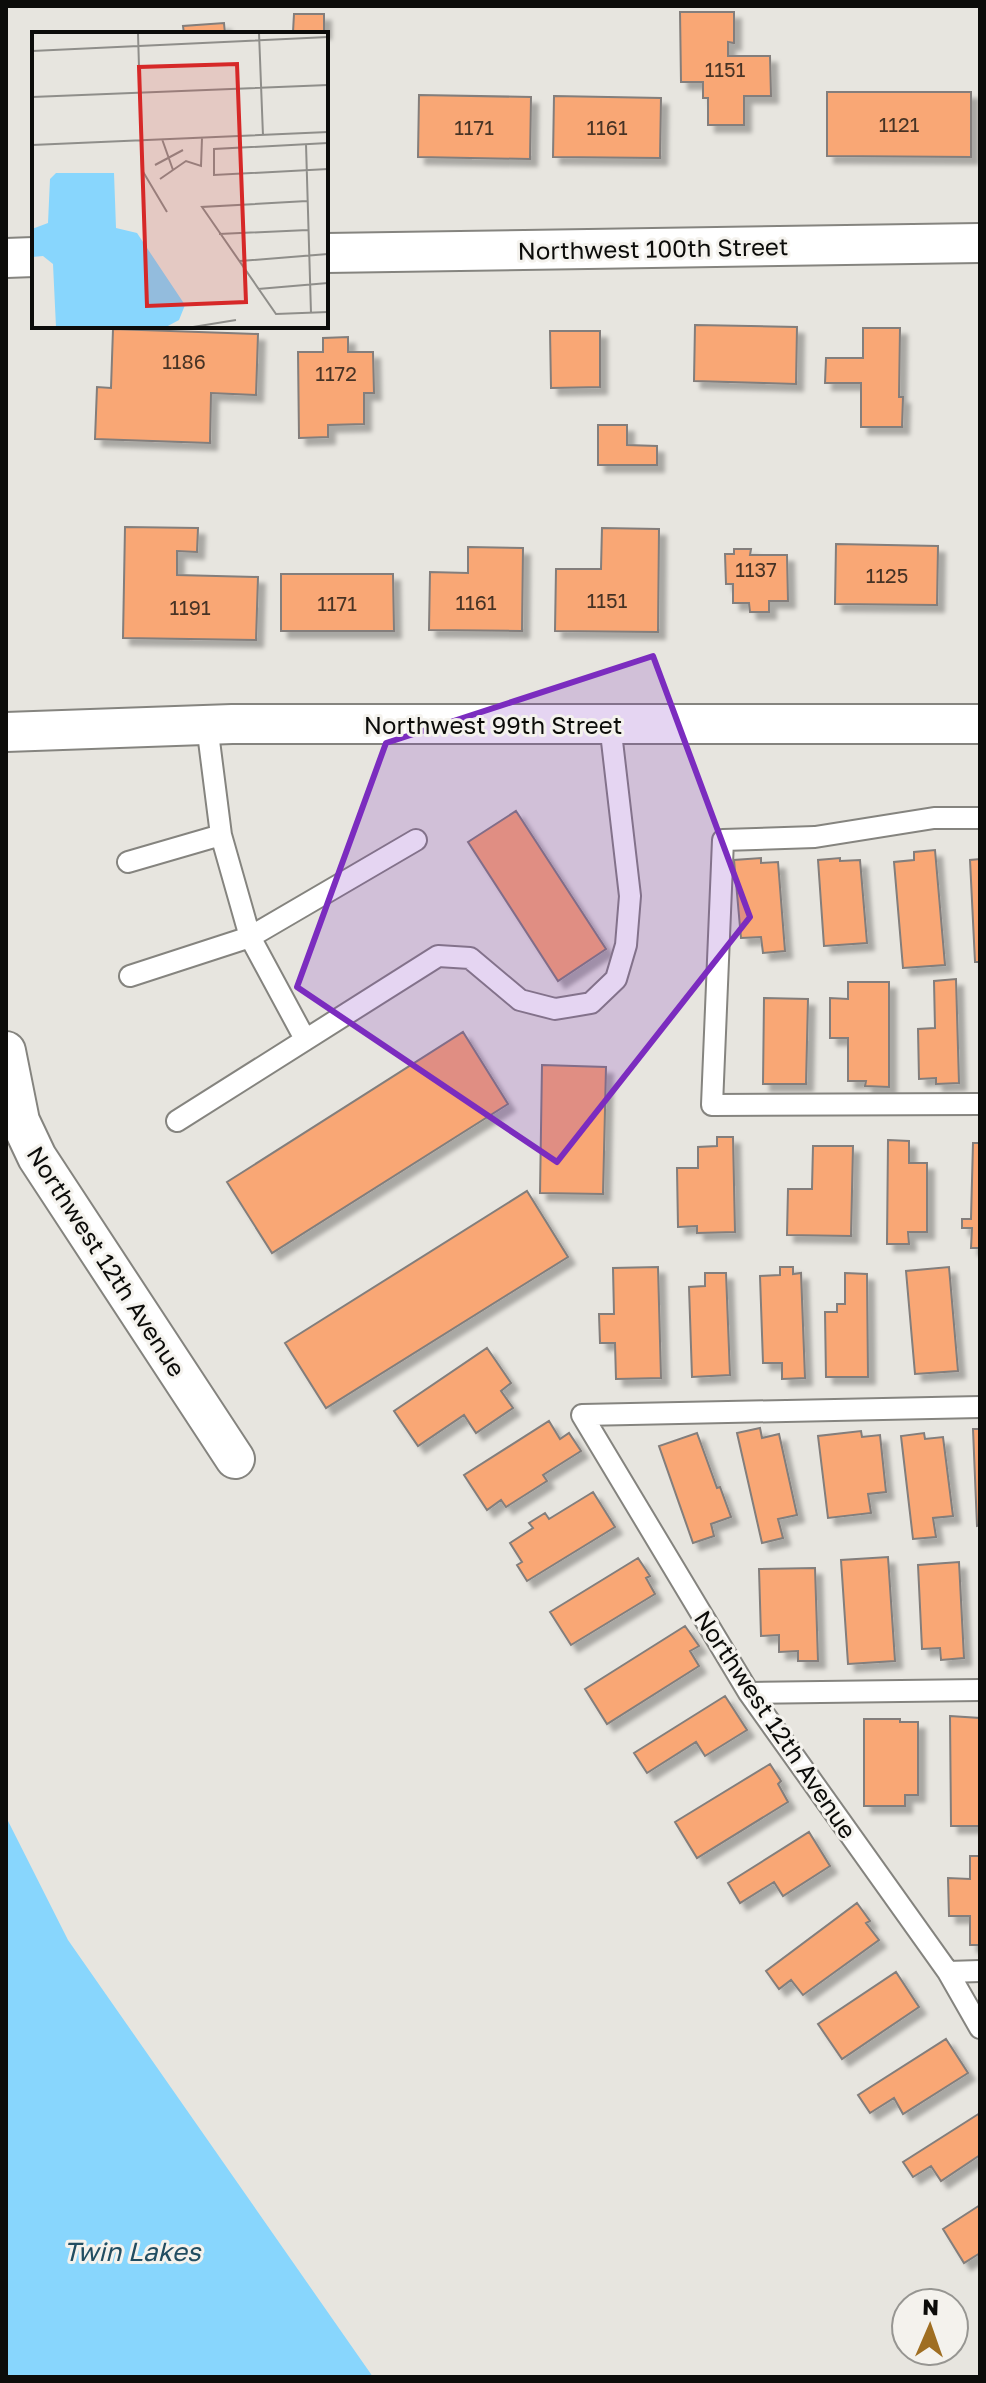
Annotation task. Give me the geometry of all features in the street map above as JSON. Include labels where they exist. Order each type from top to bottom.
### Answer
[{"type":"street","name":"Northwest 100th Street","points":[[328,253],[980,243]]},
{"type":"street","points":[[6,258],[32,257]]},
{"type":"street","name":"Northwest 99th Street","points":[[6,732],[207,725],[980,724]]},
{"type":"street","name":"Northwest 12th Avenue","points":[[6,1051],[20,1121],[37,1157],[235,1459]]},
{"type":"lane","points":[[177,1121],[438,956],[470,958],[520,1000],[555,1009],[591,1003],[616,979],[626,945],[630,896],[610,724]]},
{"type":"lane","points":[[207,725],[221,835],[250,937],[305,1039]]},
{"type":"lane","points":[[980,818],[934,818],[815,837],[723,840],[712,1105],[980,1104]]},
{"type":"lane","points":[[128,862],[221,835]]},
{"type":"lane","points":[[130,976],[250,937],[416,840]]},
{"type":"lane","name":"Northwest 12th Avenue","points":[[980,1407],[582,1415],[749,1693],[948,1972],[980,2028]]},
{"type":"lane","points":[[749,1693],[980,1690]]},
{"type":"lane","points":[[948,1972],[980,1971]]},
{"type":"highlighted area","points":[[653,656],[750,917],[557,1162],[297,987],[386,743]]},
{"type":"water","name":"Twin Lakes","points":[[6,1817],[68,1940],[373,2377],[6,2377]]},
{"type":"building","points":[[680,12],[734,12],[734,43],[728,42],[728,56],[770,56],[771,96],[744,96],[744,125],[708,125],[708,98],[703,98],[703,82],[681,82]]},
{"type":"building","points":[[294,14],[324,14],[324,32],[293,32]]},
{"type":"building","points":[[224,23],[225,32],[184,32],[183,26]]},
{"type":"building","points":[[827,92],[971,92],[971,157],[827,156]]},
{"type":"building","points":[[419,95],[531,97],[530,159],[418,157]]},
{"type":"building","points":[[554,96],[661,98],[660,158],[553,157]]},
{"type":"building","points":[[695,325],[797,327],[796,384],[694,381]]},
{"type":"building","points":[[863,328],[900,328],[902,427],[861,427],[861,383],[825,383],[826,358],[863,358]]},
{"type":"building","points":[[113,329],[258,334],[256,395],[211,393],[210,443],[95,439],[97,387],[111,388]]},
{"type":"building","points":[[550,331],[600,331],[600,387],[551,388]]},
{"type":"building","points":[[348,337],[348,352],[373,352],[374,393],[364,393],[364,424],[328,425],[328,437],[299,438],[298,352],[323,352],[323,338]]},
{"type":"building","points":[[598,425],[627,425],[627,445],[657,446],[657,465],[598,465]]},
{"type":"building","points":[[125,527],[198,528],[197,552],[177,551],[177,575],[258,577],[256,640],[123,638]]},
{"type":"building","points":[[602,528],[659,529],[658,632],[555,631],[556,569],[601,569]]},
{"type":"building","points":[[836,544],[938,546],[937,605],[835,604]]},
{"type":"building","points":[[468,547],[523,548],[522,631],[429,630],[430,572],[468,573]]},
{"type":"building","points":[[734,549],[751,549],[750,555],[787,555],[788,601],[769,601],[769,612],[750,612],[749,603],[733,603],[733,584],[726,584],[725,554],[734,554]]},
{"type":"building","points":[[281,574],[393,574],[394,631],[281,631]]},
{"type":"building","points":[[516,811],[606,949],[558,981],[468,842]]},
{"type":"building","points":[[935,850],[945,965],[903,968],[894,862],[914,860],[914,852]]},
{"type":"building","points":[[761,858],[761,863],[778,862],[785,951],[763,953],[761,937],[741,938],[734,860]]},
{"type":"building","points":[[840,858],[840,861],[860,860],[867,943],[824,946],[818,860]]},
{"type":"building","points":[[980,859],[980,962],[975,962],[970,860]]},
{"type":"building","points":[[956,979],[959,1083],[936,1084],[936,1078],[919,1079],[918,1029],[935,1028],[934,981]]},
{"type":"building","points":[[848,982],[889,982],[889,1087],[865,1086],[866,1081],[848,1081],[848,1038],[830,1038],[830,998],[848,999]]},
{"type":"building","points":[[764,998],[808,999],[806,1084],[763,1084]]},
{"type":"building","points":[[463,1032],[508,1104],[272,1253],[227,1182]]},
{"type":"building","points":[[542,1065],[606,1067],[603,1194],[540,1193]]},
{"type":"building","points":[[717,1137],[733,1137],[735,1232],[697,1233],[697,1226],[678,1227],[677,1168],[698,1168],[698,1147],[717,1146]]},
{"type":"building","points":[[888,1140],[909,1141],[909,1163],[927,1163],[927,1232],[908,1232],[909,1244],[887,1244]]},
{"type":"building","points":[[973,1143],[980,1143],[980,1248],[971,1248],[972,1228],[962,1228],[962,1219],[971,1219]]},
{"type":"building","points":[[813,1146],[853,1146],[851,1236],[787,1235],[788,1189],[812,1189]]},
{"type":"building","points":[[527,1191],[568,1257],[326,1408],[285,1343]]},
{"type":"building","points":[[658,1267],[661,1378],[616,1379],[615,1343],[600,1343],[599,1314],[614,1314],[613,1268]]},
{"type":"building","points":[[780,1267],[793,1267],[793,1274],[801,1273],[805,1378],[782,1379],[782,1363],[763,1363],[760,1276],[780,1275]]},
{"type":"building","points":[[949,1267],[958,1371],[915,1374],[906,1271]]},
{"type":"building","points":[[705,1273],[726,1273],[730,1375],[692,1377],[689,1287],[705,1286]]},
{"type":"building","points":[[845,1273],[867,1274],[868,1377],[826,1377],[825,1312],[837,1312],[837,1304],[845,1304]]},
{"type":"building","points":[[487,1348],[511,1383],[501,1391],[513,1408],[476,1433],[464,1415],[418,1446],[394,1411]]},
{"type":"building","points":[[549,1421],[560,1439],[569,1433],[581,1451],[543,1475],[547,1481],[506,1507],[501,1500],[487,1510],[464,1475]]},
{"type":"building","points":[[760,1428],[762,1438],[779,1434],[797,1515],[778,1519],[783,1538],[762,1543],[737,1433]]},
{"type":"building","points":[[973,1429],[980,1429],[980,1525],[977,1526]]},
{"type":"building","points":[[861,1431],[862,1437],[880,1435],[886,1492],[868,1494],[871,1513],[828,1518],[818,1436]]},
{"type":"building","points":[[697,1433],[731,1517],[711,1524],[714,1536],[693,1543],[659,1446]]},
{"type":"building","points":[[924,1433],[925,1439],[943,1437],[953,1516],[933,1518],[936,1537],[913,1539],[901,1436]]},
{"type":"building","points":[[593,1492],[615,1527],[527,1581],[517,1565],[522,1562],[510,1543],[533,1528],[529,1523],[545,1513],[549,1519]]},
{"type":"building","points":[[888,1557],[895,1661],[848,1664],[841,1560]]},
{"type":"building","points":[[638,1558],[650,1576],[646,1578],[655,1594],[571,1645],[550,1612]]},
{"type":"building","points":[[959,1562],[964,1658],[941,1660],[940,1648],[922,1649],[918,1565]]},
{"type":"building","points":[[815,1568],[818,1661],[798,1661],[798,1651],[779,1652],[779,1635],[761,1636],[759,1569]]},
{"type":"building","points":[[685,1626],[699,1646],[690,1651],[699,1666],[607,1724],[585,1689]]},
{"type":"building","points":[[725,1696],[747,1730],[705,1756],[696,1742],[647,1773],[634,1753]]},
{"type":"building","points":[[950,1716],[980,1718],[980,1826],[951,1826]]},
{"type":"building","points":[[864,1719],[918,1722],[918,1795],[905,1795],[905,1806],[864,1806]]},
{"type":"building","points":[[770,1764],[781,1781],[778,1784],[788,1802],[697,1858],[675,1822]]},
{"type":"building","points":[[809,1832],[830,1866],[783,1896],[774,1882],[740,1903],[728,1883]]},
{"type":"building","points":[[970,1856],[980,1856],[980,1945],[970,1945],[970,1916],[949,1916],[948,1878],[970,1879]]},
{"type":"building","points":[[857,1903],[870,1921],[866,1923],[879,1940],[803,1995],[791,1980],[779,1989],[766,1971]]},
{"type":"building","points":[[896,1972],[919,2007],[842,2059],[818,2024]]},
{"type":"building","points":[[946,2039],[968,2073],[903,2114],[894,2098],[870,2113],[858,2095]]},
{"type":"building","points":[[980,2113],[980,2155],[941,2181],[931,2166],[913,2177],[903,2162]]},
{"type":"building","points":[[980,2205],[980,2253],[964,2263],[943,2229]]}]
